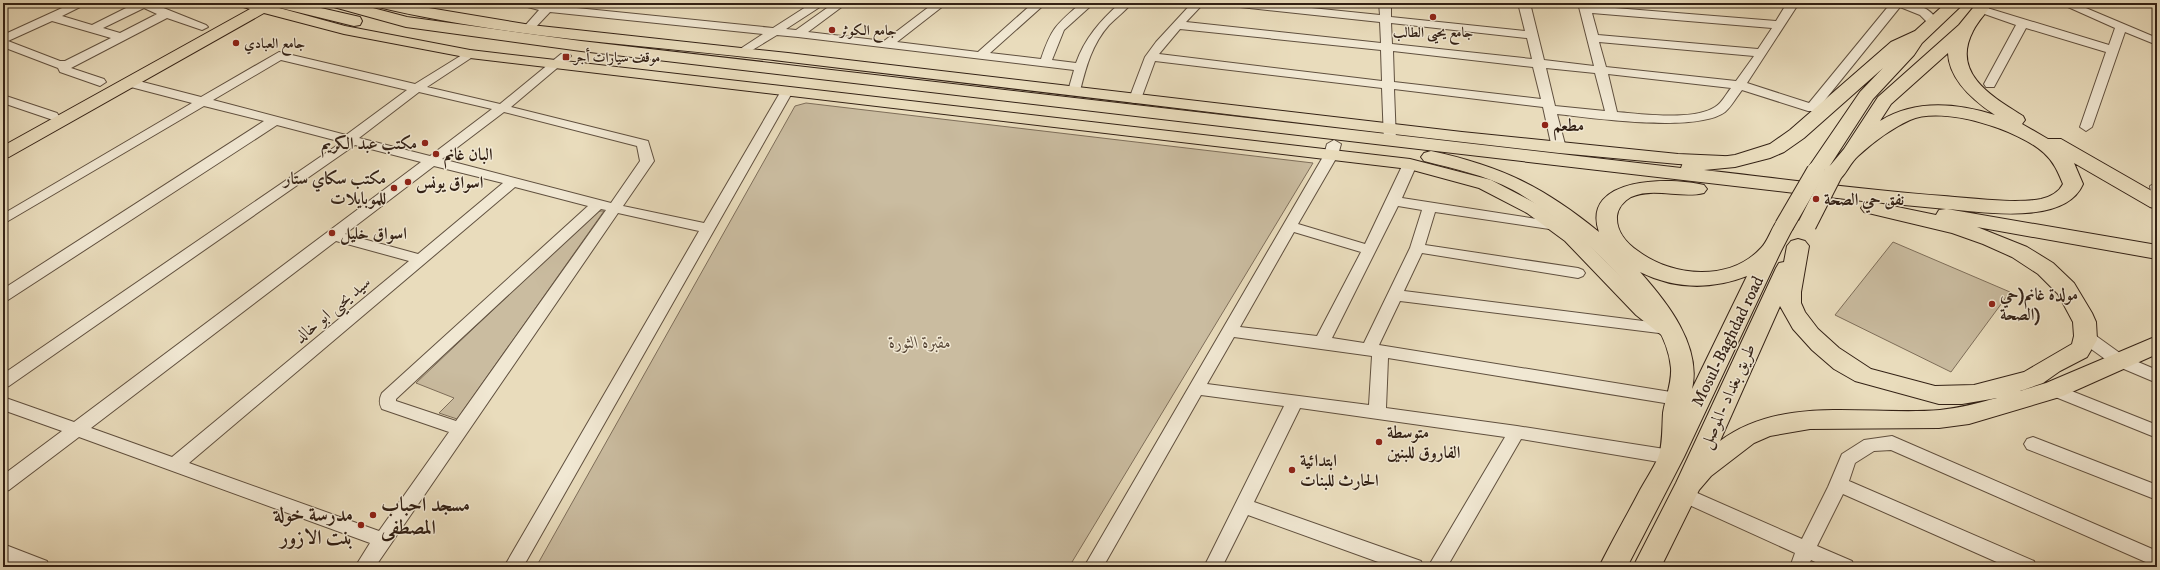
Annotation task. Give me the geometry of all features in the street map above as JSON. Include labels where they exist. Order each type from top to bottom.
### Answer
[{"type":"highway","points":[[279,3],[335,10],[461,31],[800,82],[1097,124],[1464,165],[1499,176],[1520,185],[1555,206],[1586,232],[1623,268],[1654,304],[1671,332],[1683,368],[1677,400],[1671,457]]},
{"type":"highway","points":[[1824,172],[1866,96],[1927,30],[1956,3]]},
{"type":"highway","name":"Mosul-Baghdad road","points":[[1613,567],[1671,457],[1770,251],[1796,232],[1824,172],[1851,152],[1884,101],[1965,29],[1983,6]]},
{"type":"highway","points":[[305,20],[335,10],[396,32],[560,60],[1390,135],[1624,167],[1883,197],[1980,205],[2028,206],[2042,204],[2061,198],[2067,194],[2073,184],[2069,170],[2060,157],[2031,136],[1997,121],[1960,111],[1928,110],[1908,114],[1851,152]]},
{"type":"highway","points":[[1965,29],[1958,49],[1958,62],[1967,79],[1984,97],[2024,125],[2157,203]]},
{"type":"highway","points":[[1624,167],[1694,166],[1735,161],[1763,154],[1788,142],[1897,46],[1927,30]]},
{"type":"highway","points":[[446,41],[461,31]]},
{"type":"highway","points":[[1410,159],[1847,204],[1981,221],[2157,252]]},
{"type":"highway","points":[[1732,191],[1660,188],[1625,193],[1616,199],[1610,206],[1607,215],[1607,226],[1610,236],[1626,255],[1653,270],[1683,278],[1713,278],[1742,271],[1770,251]]},
{"type":"highway","points":[[1883,197],[2048,222],[2157,242]]},
{"type":"highway","points":[[1796,232],[1789,301],[1796,318],[1809,335],[1829,353],[1862,374],[1938,395],[1968,394],[2033,377],[2080,350],[2086,336],[2087,327],[2075,299],[2065,285],[2051,273],[2020,253],[1993,240],[1958,227],[1926,219],[1847,204]]},
{"type":"highway","name":"طريق بغداد -الموصل","points":[[1647,567],[1755,335],[1796,232]]},
{"type":"highway","points":[[1685,488],[1702,469],[1745,436],[1766,427],[1810,420],[1939,419],[1969,415],[2054,390],[2118,360],[2157,344]]},
{"type":"main road","points":[[379,3],[424,13],[529,28],[1074,91],[1390,135],[1678,159],[1735,161]]},
{"type":"main road","points":[[3,153],[130,83],[253,5]]},
{"type":"main road","points":[[3,144],[253,5],[305,20],[372,36],[470,54],[560,60]]},
{"type":"main road","points":[[1410,159],[1485,184],[1533,209],[1571,237],[1643,310],[1671,332]]},
{"type":"street","points":[[3,39],[82,3]]},
{"type":"street","points":[[524,3],[1080,67]]},
{"type":"street","points":[[744,52],[820,3]]},
{"type":"street","points":[[798,34],[841,3]]},
{"type":"street","points":[[887,44],[941,3]]},
{"type":"street","points":[[981,55],[1040,3]]},
{"type":"street","points":[[1046,62],[1054,37],[1059,28],[1088,3]]},
{"type":"street","points":[[1074,91],[1080,67],[1095,32],[1126,3]]},
{"type":"street","points":[[1135,99],[1151,57],[1160,44],[1198,3]]},
{"type":"street","points":[[1231,3],[1532,35]]},
{"type":"street","points":[[1385,3],[1390,135]]},
{"type":"street","points":[[1522,3],[1532,35],[1559,148]]},
{"type":"street","points":[[1151,57],[1388,85],[1612,116],[1684,118],[1710,115],[1720,110],[1740,85],[1794,3]]},
{"type":"street","points":[[1178,25],[1740,85],[1812,108],[1898,3],[1924,13],[1931,20],[1927,30]]},
{"type":"street","points":[[2065,3],[2157,42]]},
{"type":"street","points":[[93,29],[143,4],[202,27]]},
{"type":"street","points":[[529,28],[551,6]]},
{"type":"street","points":[[1612,116],[1585,6],[1779,25]]},
{"type":"street","points":[[1983,6],[2023,23],[2113,50]]},
{"type":"street","points":[[62,66],[67,65],[166,14]]},
{"type":"street","points":[[51,17],[121,37]]},
{"type":"street","points":[[1990,84],[2023,23]]},
{"type":"street","points":[[3,25],[26,29]]},
{"type":"street","points":[[2086,127],[2121,27]]},
{"type":"street","points":[[1593,38],[1761,53]]},
{"type":"street","points":[[3,43],[62,66],[64,69],[100,82]]},
{"type":"street","points":[[3,382],[351,139],[416,89],[470,54]]},
{"type":"street","points":[[3,220],[279,56],[502,108],[643,144],[647,160],[364,567]]},
{"type":"street","points":[[3,485],[502,108],[560,60]]},
{"type":"street","points":[[513,567],[708,228],[800,82]]},
{"type":"street","points":[[130,83],[433,160],[598,204],[708,228]]},
{"type":"street","points":[[3,99],[53,116]]},
{"type":"street","points":[[3,296],[275,120]]},
{"type":"street","points":[[1093,567],[1333,150]]},
{"type":"street","points":[[1322,342],[1394,201],[1410,159]]},
{"type":"street","name":"سيد يحيى ابو خالد","points":[[173,466],[514,181]]},
{"type":"street","points":[[1394,201],[1556,226]]},
{"type":"street","points":[[460,429],[388,405],[388,397],[598,204]]},
{"type":"street","points":[[1377,413],[1374,351],[1395,295],[1417,248],[1430,207]]},
{"type":"street","points":[[1290,226],[1369,250]]},
{"type":"street","points":[[334,236],[420,259]]},
{"type":"street","points":[[1417,248],[1578,273]]},
{"type":"street","points":[[1395,295],[1671,332]]},
{"type":"street","points":[[1229,331],[1322,342],[1677,400]]},
{"type":"street","points":[[2086,336],[2118,360],[2157,377]]},
{"type":"street","points":[[1196,388],[1294,403],[1517,432],[1671,457]]},
{"type":"street","points":[[2054,390],[2157,432]]},
{"type":"street","points":[[3,403],[76,431],[382,540]]},
{"type":"street","points":[[1212,567],[1294,403]]},
{"type":"street","points":[[1437,567],[1517,432]]},
{"type":"street","points":[[1799,567],[1806,549],[1838,484],[1848,459],[1870,445],[1892,443],[2157,559]]},
{"type":"street","points":[[2033,444],[2157,493]]},
{"type":"street","points":[[1838,484],[2028,567]]},
{"type":"street","points":[[1685,488],[1845,567]]},
{"type":"street","points":[[1243,506],[1414,567]]},
{"type":"street","points":[[3,552],[40,567]]},
{"type":"green space","name":"مقبرة الثورة","points":[[806,103],[1313,163],[1069,567],[536,567],[795,106]]},
{"type":"green space","points":[[597,211],[604,211],[457,419],[439,413],[454,398],[416,383]]},
{"type":"green space","points":[[1893,242],[2010,292],[1951,372],[1835,315]]},
{"type":"place","name":"جامع يحيى الطالب","points":[[1433,17]]},
{"type":"place","name":"جامع الكوثر","points":[[832,30]]},
{"type":"place","name":"جامع العبادي","points":[[236,43]]},
{"type":"place","name":"موقف سيارات أجر","points":[[566,57]]},
{"type":"place","name":"مطعم","points":[[1545,125]]},
{"type":"place","name":"مكتب عبد الكريم","points":[[425,143]]},
{"type":"place","name":"البان غانم","points":[[436,154]]},
{"type":"place","name":"اسواق يونس","points":[[408,182]]},
{"type":"place","name":"مكتب سكاي ستار للموبايلات","points":[[394,188]]},
{"type":"place","name":"نفق حي الصحة","points":[[1816,199]]},
{"type":"place","name":"اسواق خليل","points":[[332,233]]},
{"type":"place","name":"مولدة غانم(حي الصحة)","points":[[1992,304]]},
{"type":"place","name":"متوسطة الفاروق للبنين","points":[[1379,442]]},
{"type":"place","name":"ابتدائية الحارث للبنات","points":[[1292,470]]},
{"type":"place","name":"مسجد احباب المصطفى","points":[[373,515]]},
{"type":"place","name":"مدرسة خولة بنت الازور","points":[[361,525]]}]
